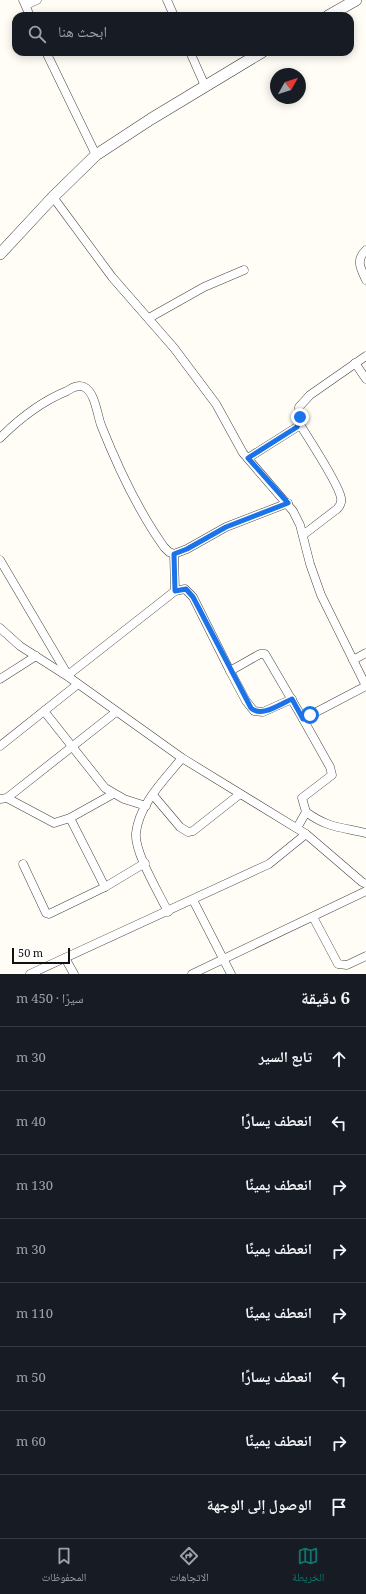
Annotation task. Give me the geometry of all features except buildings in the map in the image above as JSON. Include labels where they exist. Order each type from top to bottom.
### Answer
[{"type":"street","points":[[24,3],[38,0]]},
{"type":"street","points":[[167,0],[172,12]]},
{"type":"street","points":[[335,12],[355,0]]},
{"type":"street","points":[[48,56],[96,155]]},
{"type":"street","points":[[192,56],[205,86]]},
{"type":"street","points":[[0,254],[53,197],[96,155],[151,119],[255,56]]},
{"type":"street","points":[[53,197],[112,277],[174,348],[216,404],[237,444],[288,503],[300,525],[320,595],[366,686],[303,719]]},
{"type":"street","points":[[366,250],[359,261],[359,265],[366,280]]},
{"type":"street","points":[[149,318],[204,287],[244,270]]},
{"type":"street","points":[[303,535],[337,509],[341,500],[335,484],[299,423],[299,407],[306,397],[366,356]]},
{"type":"street","points":[[355,363],[366,379]]},
{"type":"street","points":[[0,438],[20,419],[46,400],[76,386],[84,387],[89,391],[94,402],[101,424],[132,497],[164,547],[169,552],[174,554],[187,549],[226,527],[288,503]]},
{"type":"street","points":[[248,458],[294,429],[299,423]]},
{"type":"street","points":[[174,554],[175,591]]},
{"type":"street","points":[[0,560],[69,676]]},
{"type":"street","points":[[69,676],[175,591],[186,589],[189,591],[246,701],[254,711],[263,712],[292,699]]},
{"type":"street","points":[[0,628],[36,656],[69,676],[116,712],[182,758],[306,834],[366,884]]},
{"type":"street","points":[[353,660],[366,652]]},
{"type":"street","points":[[230,671],[260,654],[265,654],[332,771],[332,775],[302,798],[306,812],[322,823],[338,828],[366,833]]},
{"type":"street","points":[[0,679],[36,656]]},
{"type":"street","points":[[0,746],[78,684]]},
{"type":"street","points":[[44,711],[105,788],[113,794],[146,806]]},
{"type":"street","points":[[113,794],[58,823],[48,822],[4,798],[116,712]]},
{"type":"street","points":[[168,912],[140,853],[136,834],[146,806],[182,758]]},
{"type":"street","points":[[153,795],[180,827],[190,832],[240,794]]},
{"type":"street","points":[[297,828],[306,812]]},
{"type":"street","points":[[70,818],[105,887]]},
{"type":"street","points":[[30,974],[168,912],[269,864],[306,834]]},
{"type":"street","points":[[23,864],[46,913],[49,914],[105,887],[145,863]]},
{"type":"street","points":[[192,974],[366,891]]},
{"type":"street","points":[[192,900],[230,974]]},
{"type":"street","points":[[313,917],[336,961],[340,965],[347,965],[366,956]]},
{"type":"street","points":[[65,958],[74,974]]},
{"type":"route","points":[[300,417],[297,427],[248,458],[288,503],[226,527],[187,549],[174,554],[173,566],[175,591],[181,588],[186,589],[193,597],[222,656],[251,708],[254,711],[263,712],[292,699],[303,719],[310,715]]}]
